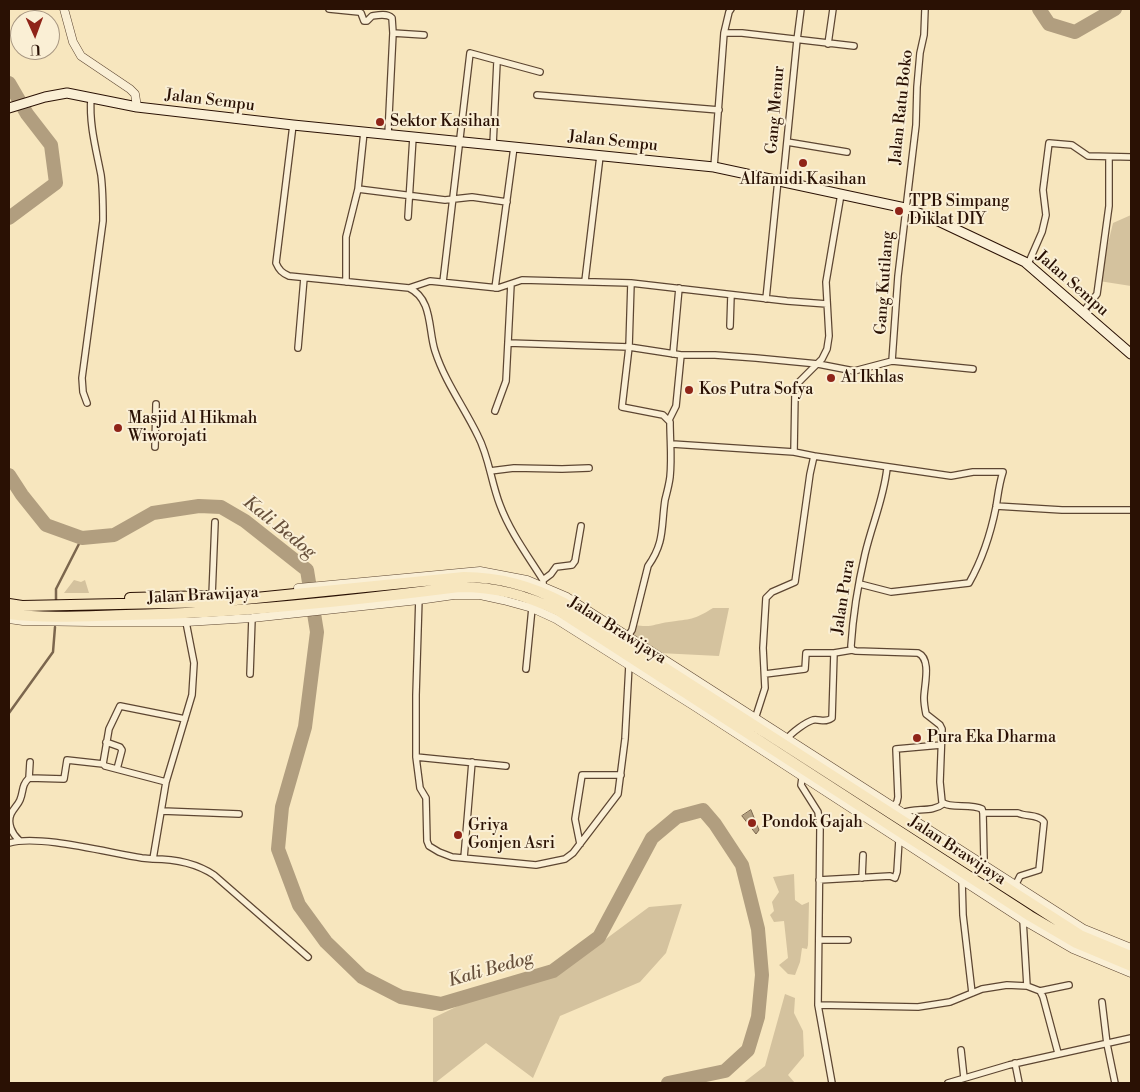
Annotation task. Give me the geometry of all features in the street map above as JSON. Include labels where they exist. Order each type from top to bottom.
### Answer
[{"type":"highway","name":"Jalan Brawijaya","points":[[9,604],[22,606],[56,602],[82,602],[142,610],[221,612],[362,593],[438,579],[484,577],[511,582],[550,596],[1080,935],[1131,956]]},
{"type":"highway","name":"Jalan Brawijaya","points":[[362,593],[419,596],[459,587],[481,587],[502,590],[533,599],[559,611],[1030,916],[1076,943],[1131,966]]},
{"type":"highway","points":[[82,602],[212,596],[300,600]]},
{"type":"highway","points":[[9,598],[56,602]]},
{"type":"highway","name":"Jalan Brawijaya","points":[[9,614],[90,619],[142,610]]},
{"type":"main road","name":"Jalan Sempu","points":[[9,108],[45,97],[67,93],[137,107],[293,125],[714,167],[842,194],[905,208],[934,219],[1028,264],[1131,354]]},
{"type":"street","points":[[64,9],[76,49],[81,56],[130,89],[135,94],[137,107]]},
{"type":"street","points":[[329,9],[356,11],[361,13],[364,21],[367,22],[372,16],[390,16],[392,18],[393,33],[388,135]]},
{"type":"street","points":[[714,167],[724,33],[731,9]]},
{"type":"street","name":"Gang Menur","points":[[766,299],[787,142],[801,9]]},
{"type":"street","points":[[828,44],[833,9]]},
{"type":"street","name":"Jalan Ratu Boko","points":[[905,208],[916,125],[917,86],[925,26],[925,9]]},
{"type":"street","points":[[393,33],[424,35]]},
{"type":"street","points":[[724,33],[742,33],[854,46]]},
{"type":"street","points":[[443,282],[470,53],[497,62],[540,72]]},
{"type":"street","points":[[493,145],[497,62]]},
{"type":"street","points":[[538,95],[719,110]]},
{"type":"street","points":[[87,403],[83,392],[82,378],[103,221],[101,176],[94,144],[90,110],[92,98]]},
{"type":"street","points":[[293,125],[276,263],[278,269],[283,274],[304,278],[409,288],[417,291],[425,301],[436,353],[451,389],[479,437],[507,522],[543,583]]},
{"type":"street","points":[[346,282],[346,237],[358,189],[364,132]]},
{"type":"street","points":[[408,217],[413,137]]},
{"type":"street","points":[[787,142],[847,152]]},
{"type":"street","points":[[1028,264],[1042,232],[1046,215],[1043,190],[1049,142],[1072,145],[1088,156],[1131,157]]},
{"type":"street","points":[[495,288],[514,147]]},
{"type":"street","points":[[585,280],[600,156]]},
{"type":"street","points":[[1083,312],[1096,294],[1109,206],[1110,157]]},
{"type":"street","points":[[358,189],[445,200],[472,197],[507,202]]},
{"type":"street","points":[[794,452],[795,393],[799,382],[818,364],[827,348],[829,336],[826,282],[842,194]]},
{"type":"street","name":"Gang Kutilang","points":[[892,361],[905,208]]},
{"type":"street","points":[[298,348],[304,278]]},
{"type":"street","points":[[409,288],[430,281],[495,288],[522,280],[585,280],[631,282],[766,299],[828,304]]},
{"type":"street","points":[[631,282],[629,346],[622,406],[663,415],[669,420]]},
{"type":"street","points":[[495,411],[506,381],[511,284]]},
{"type":"street","points":[[673,354],[679,288]]},
{"type":"street","points":[[730,326],[731,295]]},
{"type":"street","points":[[508,343],[629,346],[682,355],[715,355],[818,364],[854,371],[892,361],[974,369]]},
{"type":"street","points":[[628,636],[632,630],[648,566],[654,558],[661,540],[670,479],[672,444],[669,420],[676,406],[682,355]]},
{"type":"street","points":[[155,447],[156,404]]},
{"type":"street","points":[[672,444],[794,452],[888,468],[951,476],[988,471],[1003,472],[996,506],[978,566],[969,583],[900,592],[886,592],[860,584]]},
{"type":"street","points":[[755,719],[764,695],[763,648],[766,598],[772,592],[795,582],[814,456]]},
{"type":"street","points":[[490,471],[514,468],[589,468]]},
{"type":"street","name":"Jalan Pura","points":[[888,468],[882,498],[864,555],[854,610],[851,646],[852,650],[856,651],[922,654],[926,664],[925,708],[929,718],[940,725],[940,782],[943,804]]},
{"type":"street","points":[[996,506],[1062,510],[1131,510]]},
{"type":"street","points":[[212,596],[215,522]]},
{"type":"street","points":[[543,583],[556,567],[572,564],[575,561],[580,526]]},
{"type":"street","points":[[9,619],[23,621],[90,619],[186,622],[252,618],[300,600],[362,593],[480,572],[543,583],[1084,929],[1131,948]]},
{"type":"street","points":[[628,665],[625,740],[622,775],[618,794],[580,844],[566,859],[536,864],[464,858],[439,852],[429,846],[427,841],[426,798],[420,788],[416,757],[419,596],[480,595],[532,608],[556,619],[628,665],[802,778],[962,880],[1023,920],[1073,949],[1131,974]]},
{"type":"street","points":[[526,669],[532,608]]},
{"type":"street","points":[[250,674],[252,618]]},
{"type":"street","points":[[153,859],[166,782],[192,695],[194,663],[186,622]]},
{"type":"street","points":[[765,674],[805,669],[806,652],[852,650]]},
{"type":"street","points":[[788,739],[792,732],[810,721],[828,721],[832,718],[834,652]]},
{"type":"street","points":[[104,764],[106,742],[112,722],[120,706],[185,719]]},
{"type":"street","points":[[106,742],[120,747],[122,750],[117,769]]},
{"type":"street","points":[[893,807],[898,797],[896,749],[941,746]]},
{"type":"street","points":[[416,757],[506,766]]},
{"type":"street","points":[[29,778],[63,780],[68,760],[104,764],[105,766],[166,782]]},
{"type":"street","points":[[19,840],[13,833],[10,814],[21,798],[24,784],[29,778],[30,762]]},
{"type":"street","points":[[464,858],[472,762]]},
{"type":"street","points":[[580,844],[575,819],[582,775],[622,775]]},
{"type":"street","points":[[802,778],[801,785],[818,812],[820,829],[818,1004],[832,1083]]},
{"type":"street","points":[[902,813],[911,810],[939,808],[943,804],[973,806],[982,809],[984,858],[981,864]]},
{"type":"street","points":[[162,811],[238,814]]},
{"type":"street","points":[[983,813],[1018,813],[1042,818],[1044,834],[1039,870],[1020,876],[1015,886]]},
{"type":"street","points":[[9,843],[19,840],[55,843],[142,858],[168,859],[205,869],[308,957]]},
{"type":"street","points":[[819,880],[890,876],[895,878],[899,840]]},
{"type":"street","points":[[862,878],[863,855]]},
{"type":"street","points":[[962,880],[962,916],[972,993]]},
{"type":"street","points":[[1023,920],[1027,986]]},
{"type":"street","points":[[819,940],[848,940]]},
{"type":"street","points":[[818,1004],[918,1008],[950,1002],[972,993],[1007,984],[1027,986],[1040,991],[1069,985]]},
{"type":"street","points":[[1040,991],[1058,1053]]},
{"type":"street","points":[[1102,1002],[1106,1044],[1115,1083]]},
{"type":"street","points":[[948,1083],[1058,1053],[1131,1038]]},
{"type":"street","points":[[961,1050],[964,1078]]},
{"type":"street","points":[[1015,1064],[1019,1083]]},
{"type":"shaded area","points":[[1131,215],[1131,286],[1099,281],[1113,223]]},
{"type":"shaded area","points":[[74,580],[81,582],[85,580],[89,593],[64,593]]},
{"type":"shaded area","points":[[713,608],[729,608],[719,656],[659,653],[633,635],[635,625],[649,626],[687,619],[701,615]]},
{"type":"shaded area","name":"Pondok Gajah","points":[[751,810],[759,830],[756,834],[742,816]]},
{"type":"shaded area","points":[[794,874],[795,900],[802,905],[809,902],[808,945],[807,949],[802,948],[800,962],[795,975],[788,974],[779,965],[788,958],[784,921],[774,922],[770,915],[774,911],[772,902],[779,892],[773,877]]},
{"type":"shaded area","points":[[682,904],[666,953],[640,982],[560,1016],[533,1078],[486,1043],[433,1083],[433,1018],[460,1005],[556,976],[649,907]]},
{"type":"shaded area","points":[[785,994],[795,998],[794,1013],[803,1031],[804,1056],[788,1075],[795,1083],[743,1083],[765,1066]]},
{"type":"waterway","points":[[1039,9],[1049,24],[1075,32],[1115,9]]},
{"type":"waterway","name":"Kali Bedog","points":[[9,83],[27,114],[51,145],[56,183],[9,218]]},
{"type":"waterway","name":"Kali Bedog","points":[[9,475],[46,525],[82,538],[114,535],[153,513],[199,506],[221,507],[245,521],[307,570],[317,632],[305,727],[282,807],[278,849],[299,905],[326,942],[362,977],[401,997],[441,1004],[553,971],[599,937],[652,838],[677,817],[703,810],[715,824],[742,865],[758,929],[762,975],[758,1017],[748,1050],[725,1071],[668,1083]]},
{"type":"waterway","points":[[56,601],[56,589],[82,538]]},
{"type":"waterway","points":[[9,713],[53,652],[55,627]]},
{"type":"place","name":"Sektor Kasihan","points":[[380,122]]},
{"type":"place","name":"Alfamidi Kasihan","points":[[803,163]]},
{"type":"place","name":"TPB Simpang Diklat DIY","points":[[899,211]]},
{"type":"place","name":"Al Ikhlas","points":[[831,378]]},
{"type":"place","name":"Kos Putra Sofya","points":[[689,390]]},
{"type":"place","name":"Masjid Al Hikmah Wiworojati","points":[[118,428]]},
{"type":"place","name":"Pura Eka Dharma","points":[[917,738]]},
{"type":"place","name":"Pondok Gajah","points":[[752,823]]},
{"type":"place","name":"Griya Gonjen Asri","points":[[458,835]]}]
